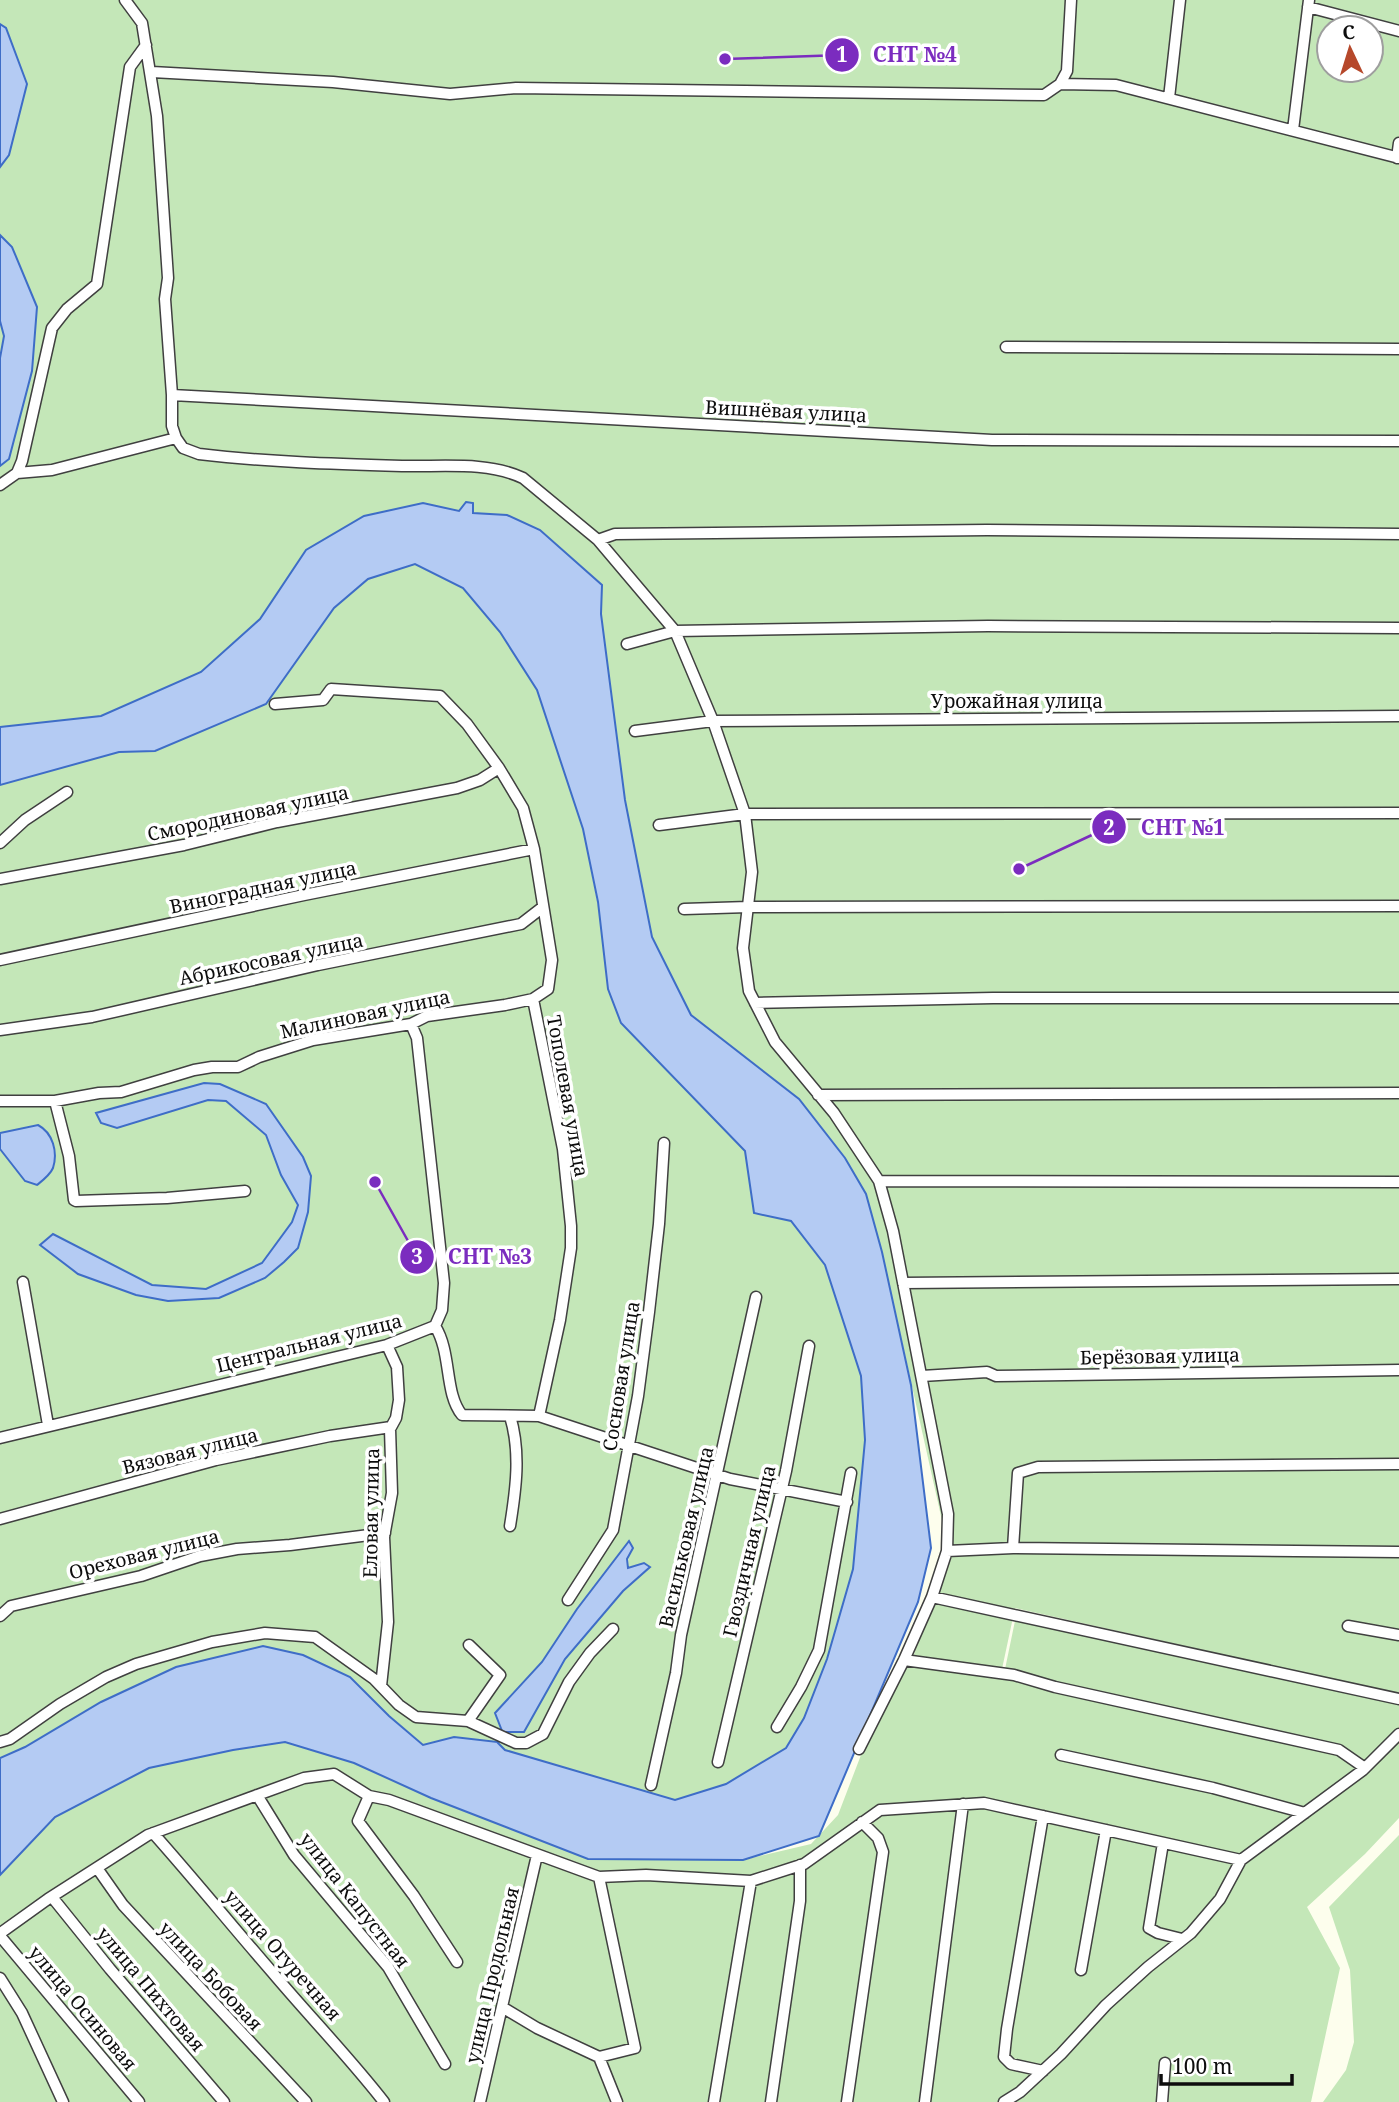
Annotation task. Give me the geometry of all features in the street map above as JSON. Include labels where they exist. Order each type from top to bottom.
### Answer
[{"type":"street","points":[[125,0],[142,23],[152,72],[164,206],[168,278],[165,299],[172,426],[183,447],[199,454],[240,459],[508,471],[523,478],[598,540],[676,631],[713,721],[745,814],[752,872],[743,948],[750,991],[775,1042],[834,1113],[879,1181],[893,1231],[948,1514],[947,1551],[932,1597],[859,1749]]},
{"type":"street","points":[[152,72],[333,82],[450,94],[516,88],[1044,95],[1060,84],[1068,71],[1071,0]]},
{"type":"street","points":[[1169,98],[1180,0]]},
{"type":"street","points":[[1293,130],[1308,4],[1399,31]]},
{"type":"street","points":[[17,473],[52,328],[67,309],[97,284],[130,67],[146,45]]},
{"type":"street","points":[[1060,84],[1116,85],[1398,158],[1399,143]]},
{"type":"street","points":[[1006,347],[1399,349]]},
{"type":"street","name":"Вишнёвая улица","points":[[172,395],[992,440],[1399,440]]},
{"type":"street","points":[[0,485],[17,473],[51,470],[176,438]]},
{"type":"street","points":[[598,540],[615,534],[960,530],[1399,534]]},
{"type":"street","points":[[627,644],[676,631],[988,626],[1399,628]]},
{"type":"street","name":"Тополевая улица","points":[[275,704],[323,700],[331,689],[440,696],[467,724],[499,768],[523,808],[534,849],[552,960],[548,989],[533,999],[563,1149],[571,1226],[571,1248],[560,1320],[539,1416]]},
{"type":"street","name":"Урожайная улица","points":[[635,732],[713,721],[1399,716]]},
{"type":"street","name":"Смородиновая улица","points":[[0,879],[184,845],[277,822],[457,788],[480,780],[499,768]]},
{"type":"street","points":[[0,843],[25,820],[67,792]]},
{"type":"street","points":[[659,825],[745,814],[1399,813]]},
{"type":"street","name":"Виноградная улица","points":[[0,960],[534,849]]},
{"type":"street","points":[[684,909],[1399,906]]},
{"type":"street","name":"Абрикосовая улица","points":[[0,1030],[92,1017],[318,965],[521,924],[543,907]]},
{"type":"street","points":[[755,1003],[993,998],[1399,998]]},
{"type":"street","name":"Малиновая улица","points":[[0,1101],[55,1101],[121,1092],[212,1067],[238,1068],[259,1057],[313,1040],[411,1024],[427,1016],[533,999]]},
{"type":"street","points":[[411,1024],[417,1038],[444,1283],[442,1310],[435,1326],[447,1356],[456,1407],[462,1415],[539,1416],[717,1475],[847,1502]]},
{"type":"street","points":[[818,1095],[1399,1093]]},
{"type":"street","points":[[55,1101],[76,1201],[167,1198],[245,1191]]},
{"type":"street","name":"Сосновая улица","points":[[568,1601],[613,1530],[649,1312],[659,1224],[664,1143]]},
{"type":"street","points":[[879,1181],[1399,1182]]},
{"type":"street","points":[[903,1283],[1399,1279]]},
{"type":"street","points":[[23,1282],[48,1425]]},
{"type":"street","name":"Васильковая улица","points":[[651,1785],[676,1673],[681,1635],[756,1297]]},
{"type":"street","name":"Центральная улица","points":[[0,1438],[387,1345],[435,1326]]},
{"type":"street","name":"Еловая улица","points":[[381,1686],[388,1622],[385,1533],[392,1493],[391,1427],[398,1409],[399,1381],[397,1367],[387,1345]]},
{"type":"street","name":"Гвоздичная улица","points":[[718,1762],[782,1489],[809,1346]]},
{"type":"street","name":"Берёзовая улица","points":[[922,1376],[987,1372],[996,1376],[1399,1370]]},
{"type":"street","points":[[510,1416],[517,1462],[510,1525]]},
{"type":"street","name":"Вязовая улица","points":[[0,1519],[216,1460],[330,1436],[391,1427]]},
{"type":"street","points":[[1013,1548],[1018,1473],[1038,1467],[1399,1464]]},
{"type":"street","points":[[777,1727],[819,1650],[851,1473]]},
{"type":"street","name":"Ореховая улица","points":[[0,1616],[11,1606],[141,1576],[200,1556],[237,1549],[385,1533]]},
{"type":"street","points":[[947,1551],[1013,1548],[1399,1552]]},
{"type":"street","points":[[932,1597],[1399,1699]]},
{"type":"street","points":[[1348,1626],[1399,1634]]},
{"type":"street","points":[[0,1742],[10,1739],[106,1677],[136,1664],[212,1642],[265,1633],[315,1637],[381,1686],[399,1705],[416,1717],[468,1721],[516,1743],[526,1743],[542,1734],[569,1682],[590,1653],[613,1629]]},
{"type":"street","points":[[468,1721],[500,1675],[469,1645]]},
{"type":"street","points":[[904,1660],[1014,1675],[1055,1687],[1339,1750],[1365,1768]]},
{"type":"street","points":[[1004,2102],[1020,2092],[1043,2071],[1148,1966],[1191,1933],[1220,1899],[1241,1860],[1365,1768],[1399,1734]]},
{"type":"street","points":[[1061,1755],[1213,1788],[1305,1813]]},
{"type":"street","points":[[0,1937],[2,1932],[52,1897],[153,1833],[304,1778],[334,1774],[369,1796],[389,1800],[599,1877],[646,1875],[751,1881],[800,1865],[880,1810],[984,1803],[1241,1860]]},
{"type":"street","name":"улица Капустная","points":[[257,1796],[294,1855],[388,1966],[445,2064]]},
{"type":"street","points":[[369,1796],[358,1821],[414,1896],[457,1962]]},
{"type":"street","points":[[925,2102],[963,1804]]},
{"type":"street","points":[[1043,1816],[1004,2057],[1012,2064],[1043,2071]]},
{"type":"street","points":[[847,2102],[883,1852],[878,1838],[862,1822]]},
{"type":"street","points":[[1080,1970],[1105,1830]]},
{"type":"street","name":"улица Огуречная","points":[[153,1833],[209,1895],[271,1972],[353,2062],[384,2102]]},
{"type":"street","points":[[1163,1843],[1149,1928],[1182,1939]]},
{"type":"street","name":"улица Продольная","points":[[480,2102],[537,1855]]},
{"type":"street","points":[[771,2102],[800,1901],[800,1865]]},
{"type":"street","name":"улица Бобовая","points":[[96,1868],[122,1905],[306,2102]]},
{"type":"street","points":[[502,2007],[537,2028],[599,2057],[635,2048],[599,1877]]},
{"type":"street","points":[[714,2102],[751,1881]]},
{"type":"street","name":"улица Пихтовая","points":[[52,1897],[224,2102]]},
{"type":"street","name":"улица Осиновая","points":[[0,1937],[139,2102]]},
{"type":"street","points":[[0,1978],[22,2013],[63,2102]]},
{"type":"street","points":[[599,2057],[617,2102]]},
{"type":"street","points":[[1162,2102],[1165,2063]]},
{"type":"green space","points":[[0,0],[1399,0],[1399,1694],[1015,1608],[1002,1669],[914,1655],[945,1534],[882,1252],[866,1194],[845,1158],[799,1099],[691,1015],[652,937],[625,801],[601,614],[602,585],[507,515],[473,513],[472,503],[460,511],[423,503],[306,550],[260,619],[201,672],[101,716],[0,727]]},
{"type":"green space","points":[[415,564],[463,588],[500,632],[537,690],[583,829],[621,1023],[745,1151],[754,1213],[791,1221],[825,1265],[861,1376],[865,1440],[853,1569],[827,1659],[804,1718],[786,1748],[726,1784],[674,1800],[505,1750],[498,1743],[504,1732],[524,1731],[565,1659],[623,1591],[650,1567],[628,1568],[629,1542],[577,1609],[542,1662],[495,1713],[502,1731],[497,1742],[454,1737],[423,1745],[389,1716],[25,1747],[0,1758],[0,785],[119,752],[155,751],[266,704],[334,608],[368,579]]},
{"type":"green space","points":[[1016,1616],[1399,1699],[1399,1818],[1365,1854],[1307,1907],[1340,1968],[1311,2102],[0,2102],[0,1875],[55,1817],[149,1768],[285,1742],[354,1763],[588,1859],[743,1860],[811,1844],[838,1815],[897,1661],[1004,1674]]},
{"type":"green space","points":[[1399,1835],[1399,2102],[1323,2102],[1346,2070],[1354,2042],[1350,1970],[1329,1907]]},
{"type":"water","points":[[0,24],[6,28],[27,84],[9,155],[0,167]]},
{"type":"water","points":[[0,235],[12,247],[37,307],[32,371],[9,459],[0,466],[0,358],[4,336],[0,321]]},
{"type":"water","points":[[466,502],[473,503],[473,513],[507,515],[540,530],[602,585],[601,614],[625,800],[652,937],[691,1015],[799,1099],[845,1158],[866,1194],[882,1252],[911,1385],[931,1548],[918,1602],[819,1836],[743,1860],[588,1859],[431,1798],[354,1763],[285,1742],[149,1768],[55,1817],[0,1875],[0,1758],[25,1747],[101,1702],[176,1667],[263,1646],[303,1655],[350,1677],[423,1745],[454,1737],[497,1742],[502,1731],[495,1713],[542,1662],[577,1609],[629,1541],[633,1548],[627,1559],[628,1568],[644,1563],[650,1567],[623,1591],[565,1659],[524,1732],[504,1732],[498,1743],[505,1750],[675,1800],[726,1784],[786,1748],[804,1718],[827,1659],[853,1569],[865,1440],[861,1376],[825,1265],[791,1221],[754,1213],[745,1151],[621,1023],[608,989],[598,902],[583,829],[537,690],[500,632],[463,588],[415,564],[368,579],[334,608],[266,704],[155,751],[119,752],[0,785],[0,727],[101,716],[201,672],[260,619],[306,550],[364,516],[423,503],[459,511]]},
{"type":"water","points":[[204,1083],[220,1084],[266,1104],[303,1157],[311,1176],[308,1212],[298,1248],[284,1262],[265,1278],[219,1298],[168,1301],[136,1295],[78,1274],[40,1245],[53,1234],[152,1285],[206,1289],[262,1263],[292,1222],[298,1205],[281,1175],[266,1135],[226,1101],[208,1100],[117,1128],[101,1123],[96,1113]]},
{"type":"water","points":[[38,1125],[51,1138],[55,1156],[52,1171],[37,1185],[25,1181],[0,1149],[0,1133]]},
{"type":"place","name":"СНТ №4","points":[[725,59]]},
{"type":"place","name":"СНТ №1","points":[[1019,869]]},
{"type":"place","name":"СНТ №3","points":[[375,1182]]}]
